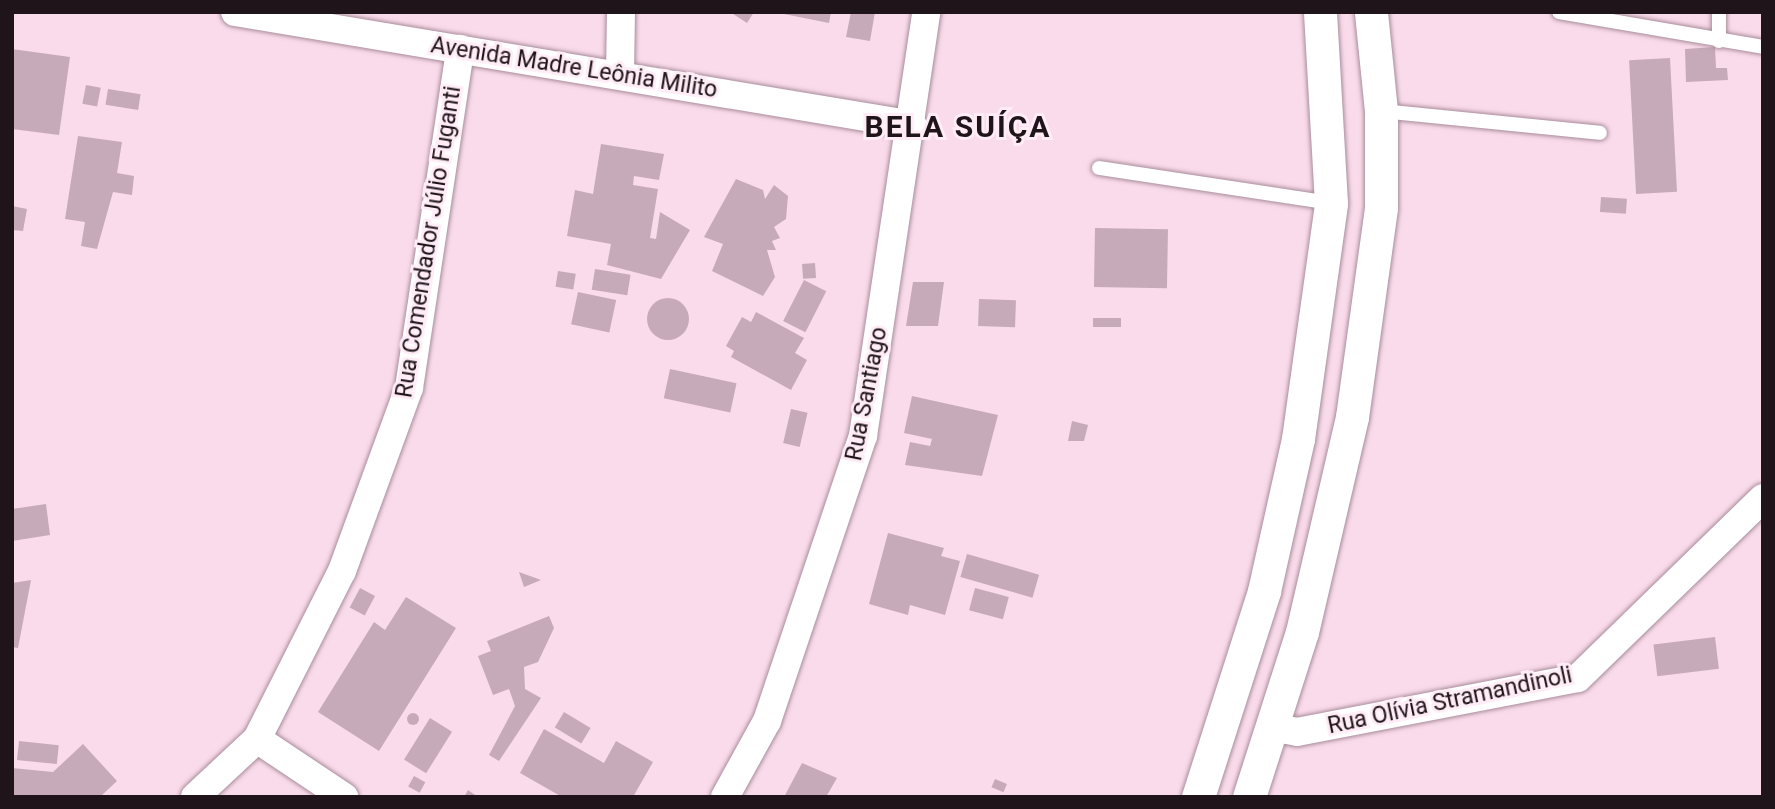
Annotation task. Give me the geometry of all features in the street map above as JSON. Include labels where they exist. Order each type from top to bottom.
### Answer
[{"type":"street","name":"Avenida Madre Leônia Milito","points":[[235,12],[913,125]]},
{"type":"street","points":[[620,75],[621,12]]},
{"type":"street","name":"Rua Santiago","points":[[725,797],[767,721],[863,436],[913,125],[926,12]]},
{"type":"street","points":[[1320,12],[1331,203],[1298,439],[1230,713],[1201,788],[1249,797],[1275,728],[1335,509],[1352,417],[1381,206],[1381,111],[1371,12]]},
{"type":"street","name":"Rua Comendador Júlio Fuganti","points":[[195,797],[257,739],[342,571],[409,388],[460,49]]},
{"type":"street","name":"Rua Olívia Stramandinoli","points":[[1275,728],[1297,732],[1578,678],[1763,498]]},
{"type":"street","points":[[1230,713],[1275,728]]},
{"type":"street","points":[[257,739],[344,797]]},
{"type":"lane","points":[[1559,12],[1763,47]]},
{"type":"lane","points":[[1719,12],[1719,41]]},
{"type":"lane","points":[[1381,111],[1600,133]]},
{"type":"lane","points":[[1099,168],[1331,203]]},
{"type":"building","points":[[730,12],[754,12],[747,23]]},
{"type":"building","points":[[774,12],[831,12],[829,23]]},
{"type":"building","points":[[851,12],[875,12],[870,41],[846,37]]},
{"type":"building","points":[[1715,47],[1716,68],[1727,68],[1728,80],[1686,82],[1685,49]]},
{"type":"building","points":[[12,49],[70,57],[59,135],[12,129]]},
{"type":"building","points":[[1670,58],[1677,192],[1636,194],[1629,60]]},
{"type":"building","points":[[86,85],[101,88],[97,107],[82,104]]},
{"type":"building","points":[[108,89],[141,94],[138,110],[105,105]]},
{"type":"building","points":[[78,136],[122,142],[117,173],[134,176],[132,195],[113,192],[97,249],[81,246],[85,222],[65,219]]},
{"type":"building","points":[[601,144],[664,154],[659,180],[634,176],[633,185],[658,189],[650,238],[656,239],[660,212],[690,230],[661,279],[607,265],[611,244],[567,236],[575,190],[593,194]]},
{"type":"building","points":[[736,179],[763,190],[765,199],[774,185],[788,196],[786,219],[774,227],[780,238],[772,241],[776,250],[767,250],[775,277],[763,296],[712,271],[723,244],[704,237]]},
{"type":"building","points":[[1601,197],[1627,199],[1626,214],[1600,212]]},
{"type":"building","points":[[12,206],[27,209],[23,231],[12,230]]},
{"type":"building","points":[[1095,228],[1168,229],[1167,288],[1094,287]]},
{"type":"building","points":[[815,263],[816,278],[803,279],[802,264]]},
{"type":"building","points":[[595,269],[631,275],[627,295],[592,290]]},
{"type":"building","points":[[558,271],[576,274],[573,290],[555,287]]},
{"type":"building","points":[[804,280],[826,291],[805,332],[783,321]]},
{"type":"building","points":[[913,282],[944,282],[938,326],[906,326]]},
{"type":"building","points":[[578,292],[616,300],[609,332],[571,324]]},
{"type":"building","points":[[668,298],[683,304],[689,319],[683,334],[668,340],[653,334],[647,319],[653,304]]},
{"type":"building","points":[[979,299],[1016,300],[1015,327],[978,326]]},
{"type":"building","points":[[756,312],[804,338],[795,353],[807,360],[791,390],[731,357],[734,351],[726,346],[742,317],[751,322]]},
{"type":"building","points":[[1093,318],[1121,318],[1121,327],[1093,327]]},
{"type":"building","points":[[670,369],[737,383],[730,412],[664,398]]},
{"type":"building","points":[[912,396],[998,415],[982,476],[905,465],[910,442],[930,446],[932,439],[904,433]]},
{"type":"building","points":[[791,409],[808,413],[800,447],[783,443]]},
{"type":"building","points":[[1072,421],[1088,425],[1084,441],[1068,441]]},
{"type":"building","points":[[46,504],[50,535],[12,541],[12,509]]},
{"type":"building","points":[[888,533],[944,548],[941,556],[960,561],[945,615],[910,605],[908,615],[869,604]]},
{"type":"building","points":[[967,554],[1039,575],[1032,598],[960,577]]},
{"type":"building","points":[[519,572],[541,580],[524,587]]},
{"type":"building","points":[[31,580],[18,648],[12,647],[12,583]]},
{"type":"building","points":[[360,588],[375,596],[365,615],[350,607]]},
{"type":"building","points":[[975,588],[1009,597],[1003,619],[969,610]]},
{"type":"building","points":[[406,597],[456,628],[379,751],[318,712],[374,622],[385,630]]},
{"type":"building","points":[[549,616],[554,628],[538,662],[524,667],[525,689],[541,698],[499,761],[489,755],[515,706],[509,689],[493,695],[478,656],[491,651],[487,641]]},
{"type":"building","points":[[1715,637],[1719,669],[1657,676],[1653,645]]},
{"type":"building","points":[[564,712],[591,728],[581,743],[555,727]]},
{"type":"building","points":[[413,713],[419,719],[413,725],[407,719]]},
{"type":"building","points":[[430,718],[452,732],[426,773],[404,760]]},
{"type":"building","points":[[544,729],[604,763],[616,741],[653,762],[633,797],[562,797],[520,773]]},
{"type":"building","points":[[19,741],[59,745],[57,764],[17,760]]},
{"type":"building","points":[[83,744],[117,781],[100,797],[12,797],[12,768],[53,772]]},
{"type":"building","points":[[802,763],[837,778],[826,797],[784,797]]},
{"type":"building","points":[[414,776],[425,782],[420,793],[408,786]]},
{"type":"building","points":[[995,779],[1007,784],[1003,792],[991,787]]},
{"type":"building","points":[[468,790],[478,797],[464,797]]},
{"type":"district","name":"BELA SUÍÇA","points":[[958,127]]}]
